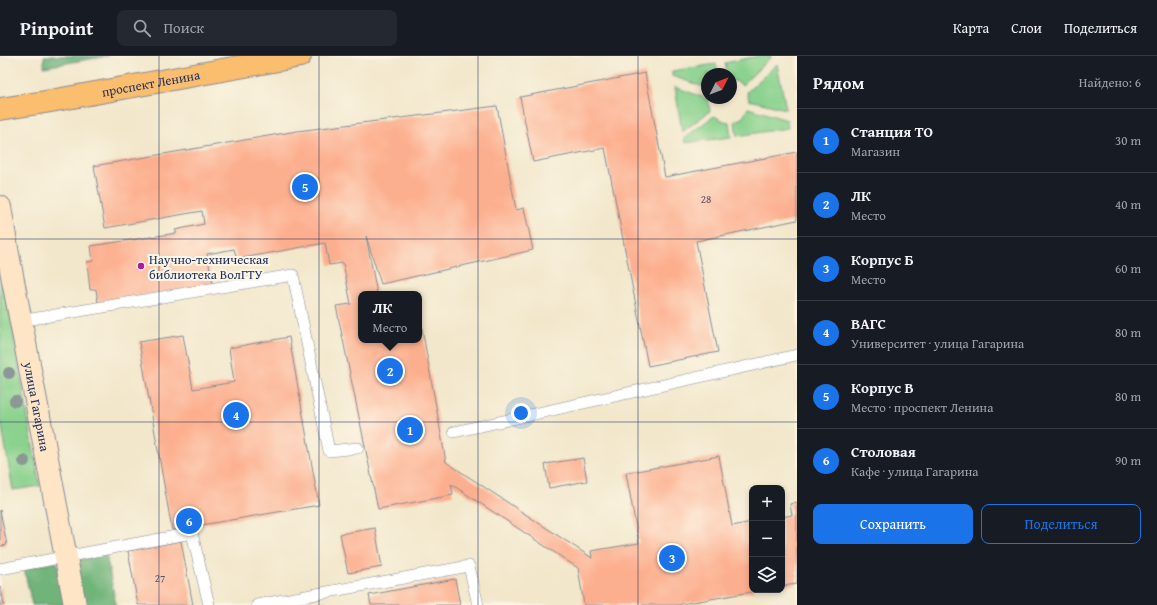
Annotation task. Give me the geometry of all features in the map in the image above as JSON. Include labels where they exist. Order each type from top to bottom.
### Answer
[{"type":"main road","name":"проспект Ленина","points":[[0,109],[300,56]]},
{"type":"street","name":"улица Гагарина","points":[[0,207],[4,254],[20,321],[75,605]]},
{"type":"lane","points":[[20,321],[293,275],[329,451],[358,448]]},
{"type":"lane","points":[[454,432],[797,355]]},
{"type":"lane","points":[[0,568],[192,534],[209,605]]},
{"type":"lane","points":[[258,605],[469,566],[478,605]]},
{"type":"green space","points":[[44,56],[108,56],[44,67]]},
{"type":"green space","points":[[758,56],[771,56],[742,85],[737,82],[737,68],[726,68],[725,63]]},
{"type":"green space","points":[[716,64],[717,68],[701,68],[701,86],[672,76],[672,71]]},
{"type":"green space","points":[[777,64],[786,109],[749,100],[747,92]]},
{"type":"green space","points":[[675,87],[701,96],[701,104],[709,104],[710,111],[682,132]]},
{"type":"green space","points":[[748,108],[787,120],[788,128],[737,136],[735,121],[742,118]]},
{"type":"green space","points":[[714,116],[729,122],[731,137],[685,143],[684,138]]},
{"type":"green space","points":[[0,263],[40,486],[13,490],[0,416]]},
{"type":"green space","points":[[106,554],[116,605],[82,605],[74,561]]},
{"type":"green space","points":[[57,562],[66,605],[32,605],[24,568]]},
{"type":"building","points":[[645,73],[665,177],[797,152],[797,220],[696,241],[718,352],[648,366],[605,148],[533,162],[520,97]]},
{"type":"building","points":[[497,106],[516,210],[524,208],[533,250],[381,284],[366,236],[376,291],[358,291],[358,343],[422,343],[422,328],[446,462],[592,558],[591,551],[639,543],[626,473],[719,456],[732,526],[749,523],[749,592],[676,605],[584,605],[578,568],[451,484],[453,495],[378,509],[336,306],[351,304],[343,263],[329,265],[325,243],[237,259],[234,249],[207,254],[213,284],[98,303],[96,289],[90,290],[87,262],[93,261],[91,246],[177,233],[175,230],[204,224],[202,211],[105,228],[94,166],[297,131]]},
{"type":"building","points":[[183,335],[193,389],[234,382],[229,348],[289,337],[319,505],[172,530],[139,342]]},
{"type":"building","points":[[583,458],[587,481],[549,488],[545,464]]},
{"type":"building","points":[[797,502],[797,584],[785,586],[785,516],[792,515],[790,504]]},
{"type":"building","points":[[0,510],[7,545],[0,546]]},
{"type":"building","points":[[375,528],[382,567],[348,573],[340,534]]},
{"type":"building","points":[[181,541],[193,605],[138,605],[128,551]]},
{"type":"building","points":[[455,579],[460,605],[371,605],[369,595]]},
{"type":"building","points":[[1,587],[4,605],[0,605]]},
{"type":"place","name":"Корпус В","points":[[305,187]]},
{"type":"place","name":"Научно-техническая библиотека ВолГТУ","points":[[141,266]]},
{"type":"place","name":"ЛК","points":[[390,371]]},
{"type":"place","name":"ВАГС","points":[[236,415]]},
{"type":"place","name":"Станция ТО","points":[[410,430]]},
{"type":"place","name":"Столовая","points":[[189,521]]},
{"type":"place","name":"Корпус Б","points":[[672,558]]}]
